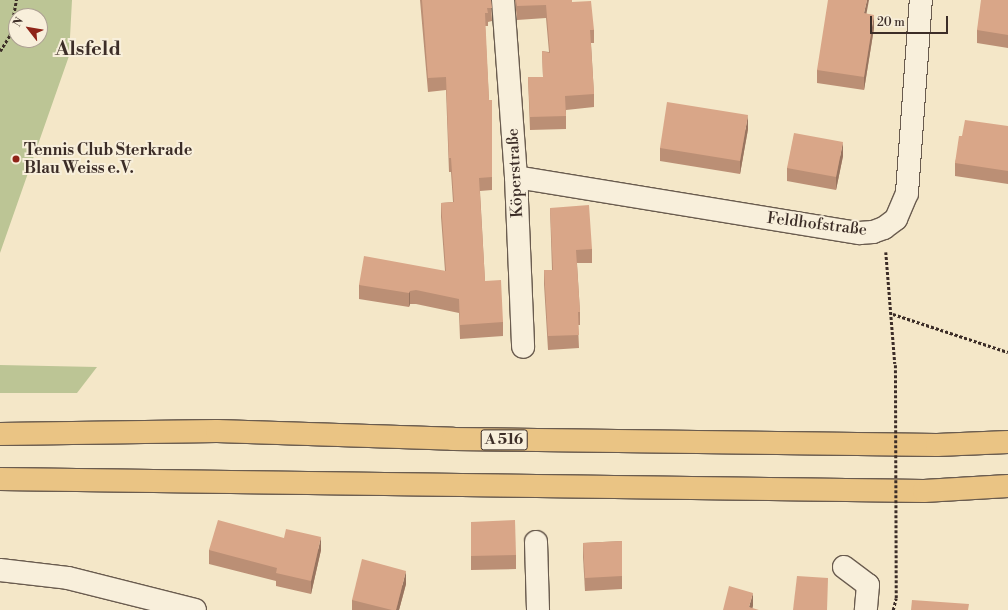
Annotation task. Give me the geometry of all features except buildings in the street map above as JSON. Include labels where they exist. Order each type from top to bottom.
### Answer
[{"type":"highway","name":"A 516","points":[[0,434],[217,432],[453,439],[937,445],[1008,442]]},
{"type":"highway","points":[[0,479],[924,491],[1008,486]]},
{"type":"street","name":"Köperstraße","points":[[503,0],[516,177],[523,347]]},
{"type":"street","name":"Feldhofstraße","points":[[516,177],[858,233],[873,232],[884,228],[896,219],[907,193],[921,0]]},
{"type":"street","points":[[536,542],[538,610]]},
{"type":"street","points":[[844,566],[868,585],[866,610]]},
{"type":"street","points":[[0,570],[68,578],[195,610]]},
{"type":"path","points":[[0,51],[10,35],[16,0]]},
{"type":"path","points":[[884,228],[893,314],[895,364],[896,598],[893,610]]},
{"type":"path","points":[[893,314],[1008,352]]},
{"type":"green space","name":"Tennis Club Sterkrade Blau Weiss e.V.","points":[[0,0],[72,0],[69,56],[0,253]]},
{"type":"green space","points":[[0,365],[97,367],[77,393],[0,393]]},
{"type":"place","name":"Tennis Club Sterkrade Blau Weiss e.V.","points":[[16,159]]},
{"type":"district","name":"Alsfeld","points":[[88,49]]}]
